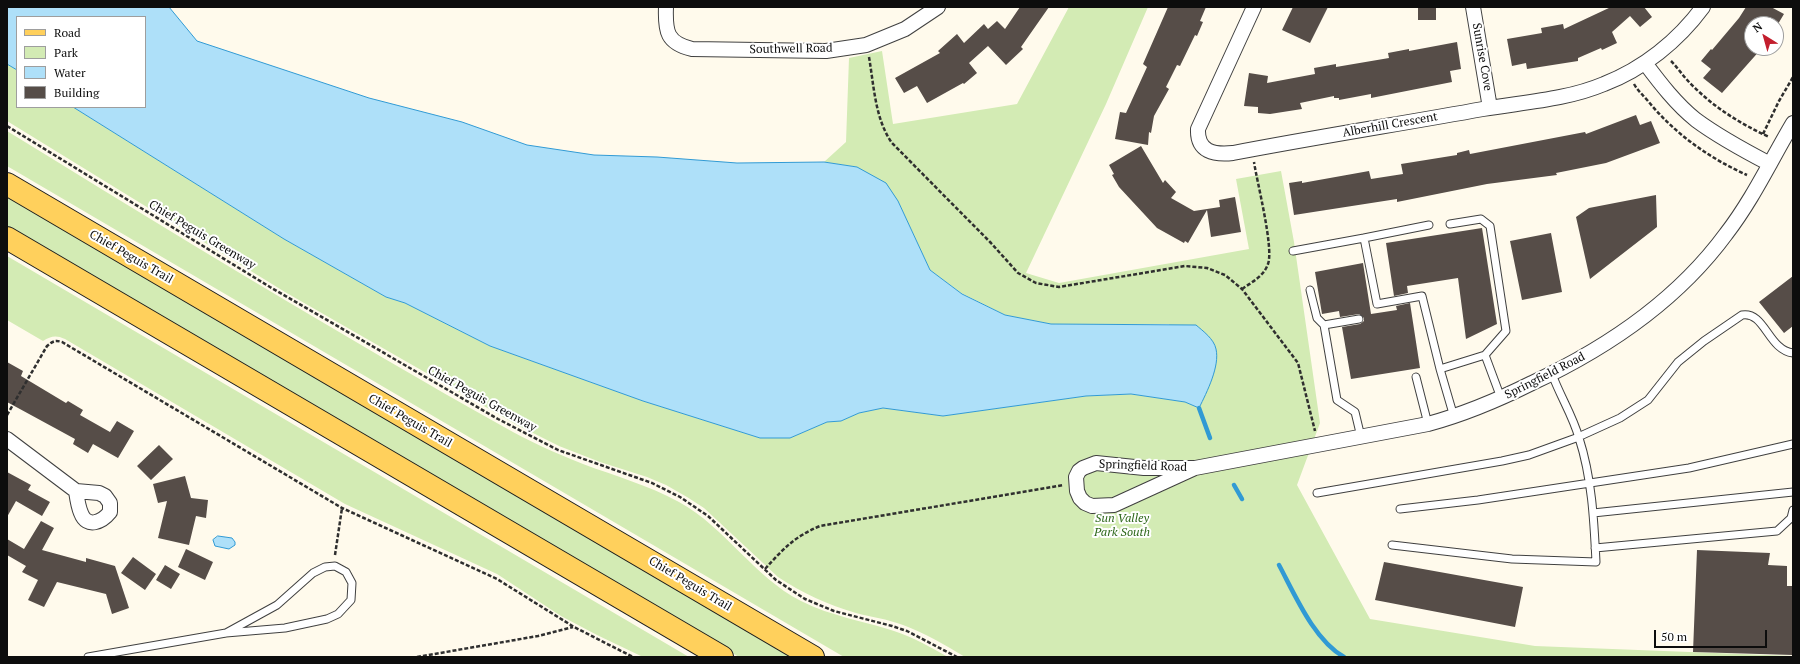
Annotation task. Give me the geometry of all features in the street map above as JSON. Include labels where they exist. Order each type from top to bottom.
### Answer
[{"type":"main road","name":"Chief Peguis Trail","points":[[7,184],[813,657]]},
{"type":"main road","points":[[7,238],[722,657]]},
{"type":"street","name":"Southwell Road","points":[[666,7],[666,25],[668,36],[679,46],[692,49],[826,51],[866,45],[905,29],[938,7]]},
{"type":"street","name":"Alberhill Crescent","points":[[1254,7],[1201,119],[1197,137],[1201,145],[1209,151],[1221,154],[1251,150],[1490,108],[1565,97],[1604,84],[1645,63],[1678,37],[1703,7]]},
{"type":"street","name":"Sunrise Cove","points":[[1474,7],[1490,108]]},
{"type":"street","points":[[1645,63],[1677,102],[1696,119],[1739,148],[1770,164]]},
{"type":"street","name":"Springfield Road","points":[[1195,468],[1129,499],[1107,506],[1092,506],[1085,503],[1080,498],[1076,483],[1079,471],[1096,463],[1144,468],[1195,468],[1428,424],[1454,417],[1501,398],[1552,374],[1591,353],[1628,328],[1653,310],[1680,286],[1726,235],[1756,189],[1793,123]]},
{"type":"street","points":[[7,439],[76,491]]},
{"type":"lane","points":[[1440,369],[1486,355],[1506,331],[1490,226],[1481,219],[1450,224]]},
{"type":"lane","points":[[1293,252],[1429,225]]},
{"type":"lane","points":[[1364,238],[1377,304],[1422,296],[1440,369],[1454,417]]},
{"type":"lane","points":[[1310,290],[1317,318],[1324,325],[1337,400],[1355,412],[1361,437]]},
{"type":"lane","points":[[1317,493],[1502,462],[1528,456],[1579,437],[1620,418],[1648,400],[1678,362],[1704,340],[1742,315],[1748,314],[1755,316],[1778,347],[1786,352],[1793,353]]},
{"type":"lane","points":[[1324,325],[1359,319]]},
{"type":"lane","points":[[1486,355],[1501,398]]},
{"type":"lane","points":[[1392,545],[1512,559],[1596,562],[1593,513],[1589,484],[1579,437],[1552,374]]},
{"type":"lane","points":[[1416,377],[1428,424]]},
{"type":"lane","points":[[1400,509],[1478,500],[1689,468],[1793,444]]},
{"type":"lane","points":[[1593,513],[1793,494]]},
{"type":"lane","points":[[1595,548],[1777,531],[1791,518],[1793,510]]},
{"type":"lane","points":[[88,657],[226,633],[285,628],[327,619],[338,614],[351,600],[352,583],[346,572],[335,566],[325,567],[313,573],[277,606],[226,633]]},
{"type":"path","points":[[866,45],[880,121],[884,131],[892,143],[991,243],[1018,273],[1036,283],[1059,287],[1185,266],[1206,268],[1225,275],[1242,288],[1298,363],[1318,445]]},
{"type":"path","points":[[1661,50],[1693,86],[1712,103],[1738,121],[1763,134],[1779,101],[1793,77]]},
{"type":"path","name":"Chief Peguis Greenway","points":[[7,126],[270,287],[511,426],[558,450],[652,483],[680,497],[708,516],[776,580],[795,593],[821,606],[907,631],[957,657]]},
{"type":"path","points":[[1242,288],[1262,275],[1269,263],[1270,246],[1251,150]]},
{"type":"path","points":[[7,415],[47,346],[52,342],[57,341],[342,508],[497,579],[574,627],[633,657]]},
{"type":"path","points":[[765,568],[787,545],[798,537],[820,526],[1076,483]]},
{"type":"path","points":[[335,566],[335,553],[342,508]]},
{"type":"path","points":[[417,657],[538,636],[574,627]]},
{"type":"green space","name":"Sun Valley Park South","points":[[1069,7],[1148,7],[1106,104],[1026,273],[1059,283],[1249,249],[1236,179],[1281,171],[1294,242],[1320,423],[1297,485],[1370,619],[1535,646],[1793,657],[965,657],[911,628],[891,621],[846,610],[796,588],[778,577],[704,508],[687,497],[666,485],[647,477],[600,462],[559,446],[517,425],[285,292],[7,121],[7,64],[16,69],[16,108],[75,108],[284,239],[386,297],[405,303],[490,346],[643,401],[760,438],[790,438],[827,422],[841,421],[859,413],[883,408],[943,416],[1086,396],[1131,394],[1185,402],[1199,407],[1169,324],[1051,324],[1005,315],[961,293],[930,270],[898,201],[857,167],[824,162],[846,142],[849,58],[882,51],[893,124],[1017,104]]},
{"type":"green space","points":[[7,131],[290,303],[504,427],[562,456],[667,496],[696,512],[769,579],[784,591],[801,601],[836,615],[901,633],[948,657],[844,657],[7,166]]},
{"type":"green space","points":[[7,195],[797,657],[739,657],[679,622],[7,227]]},
{"type":"green space","points":[[7,256],[689,657],[643,657],[597,635],[561,616],[497,574],[345,504],[65,339],[54,337],[43,341],[7,320]]},
{"type":"water","points":[[7,7],[169,7],[197,41],[369,98],[462,122],[527,145],[594,155],[657,157],[737,163],[824,162],[857,167],[886,183],[898,201],[930,270],[962,294],[1005,315],[1051,324],[1196,325],[1215,345],[1217,356],[1214,371],[1209,387],[1199,408],[1185,402],[1131,394],[1086,396],[943,416],[883,408],[859,413],[841,421],[827,422],[790,438],[760,438],[643,401],[490,346],[405,303],[386,297],[284,239],[75,108],[146,108],[146,16],[16,16],[16,69],[7,64]]},
{"type":"water","points":[[218,536],[232,538],[235,545],[229,549],[215,546],[213,540]]},
{"type":"building","points":[[1020,7],[1049,7],[1021,47],[1023,49],[1006,65],[988,46],[969,63],[977,73],[964,84],[963,83],[927,103],[917,86],[904,93],[895,78],[940,53],[938,51],[957,34],[964,43],[984,24],[988,29],[997,21],[1005,29]]},
{"type":"building","points":[[1168,7],[1206,7],[1200,21],[1203,22],[1180,66],[1177,65],[1166,87],[1169,89],[1154,116],[1151,133],[1149,132],[1148,145],[1115,139],[1120,112],[1126,113],[1147,67],[1143,64]]},
{"type":"building","points":[[1293,7],[1328,7],[1310,43],[1282,30]]},
{"type":"building","points":[[1418,7],[1436,7],[1436,20],[1418,20]]},
{"type":"building","points":[[1611,7],[1644,7],[1652,17],[1640,27],[1630,16],[1612,32],[1617,43],[1578,58],[1578,61],[1527,69],[1526,63],[1512,66],[1507,39],[1542,33],[1541,28],[1563,24],[1564,29]]},
{"type":"building","points":[[1746,7],[1771,7],[1784,14],[1783,16],[1744,16],[1744,56],[1755,56],[1722,93],[1703,78],[1711,69],[1701,61],[1739,18]]},
{"type":"building","points":[[1457,42],[1461,69],[1450,71],[1452,82],[1371,98],[1371,94],[1339,100],[1339,98],[1334,98],[1334,96],[1300,103],[1302,109],[1270,114],[1258,113],[1258,107],[1244,106],[1249,73],[1268,76],[1267,83],[1315,74],[1314,68],[1336,64],[1336,67],[1389,58],[1388,53],[1409,49],[1409,51]]},
{"type":"building","points":[[1636,115],[1640,125],[1651,121],[1660,143],[1606,163],[1556,173],[1557,175],[1487,184],[1397,202],[1397,199],[1294,215],[1289,183],[1302,181],[1302,183],[1369,171],[1371,179],[1403,174],[1401,164],[1457,155],[1457,153],[1469,150],[1470,154],[1585,132],[1586,134]]},
{"type":"building","points":[[1141,146],[1163,183],[1165,180],[1176,192],[1171,198],[1194,211],[1220,207],[1219,200],[1235,197],[1241,232],[1211,237],[1207,210],[1188,243],[1185,241],[1184,243],[1157,228],[1119,187],[1112,175],[1114,174],[1109,165]]},
{"type":"building","points":[[1656,195],[1657,227],[1590,279],[1576,217],[1589,208]]},
{"type":"building","points":[[1482,228],[1497,324],[1466,339],[1458,278],[1407,286],[1408,293],[1394,296],[1386,243]]},
{"type":"building","points":[[1551,233],[1562,292],[1522,300],[1510,241]]},
{"type":"building","points":[[1363,263],[1371,314],[1397,310],[1396,306],[1410,303],[1420,368],[1351,379],[1342,327],[1360,324],[1364,321],[1364,318],[1359,314],[1340,317],[1339,311],[1322,314],[1315,272]]},
{"type":"building","points":[[1793,276],[1793,326],[1784,333],[1759,302]]},
{"type":"building","points":[[7,362],[23,371],[21,376],[66,403],[68,401],[83,410],[80,415],[110,432],[117,421],[134,431],[118,458],[93,444],[88,453],[73,444],[75,439],[7,402]]},
{"type":"building","points":[[159,445],[173,459],[151,480],[137,466]]},
{"type":"building","points":[[7,472],[31,485],[28,490],[50,502],[42,516],[16,501],[7,517]]},
{"type":"building","points":[[185,476],[191,498],[208,500],[206,518],[196,516],[189,545],[158,538],[167,501],[158,503],[153,484]]},
{"type":"building","points":[[41,521],[54,528],[42,550],[86,562],[86,558],[115,566],[129,608],[112,614],[106,594],[57,582],[44,607],[28,600],[38,580],[22,572],[26,566],[7,555],[7,539],[24,549]]},
{"type":"building","points":[[186,549],[213,562],[205,580],[178,567]]},
{"type":"building","points":[[1697,550],[1770,553],[1768,565],[1787,566],[1787,586],[1793,586],[1793,655],[1693,652]]},
{"type":"building","points":[[133,557],[156,574],[145,590],[121,573]]},
{"type":"building","points":[[1384,562],[1523,587],[1515,627],[1375,600]]},
{"type":"building","points":[[165,565],[180,574],[171,589],[156,580]]},
{"type":"waterway","points":[[1199,408],[1210,438]]},
{"type":"waterway","points":[[1234,485],[1242,499]]},
{"type":"waterway","points":[[1279,565],[1314,628],[1323,640],[1344,657]]}]
